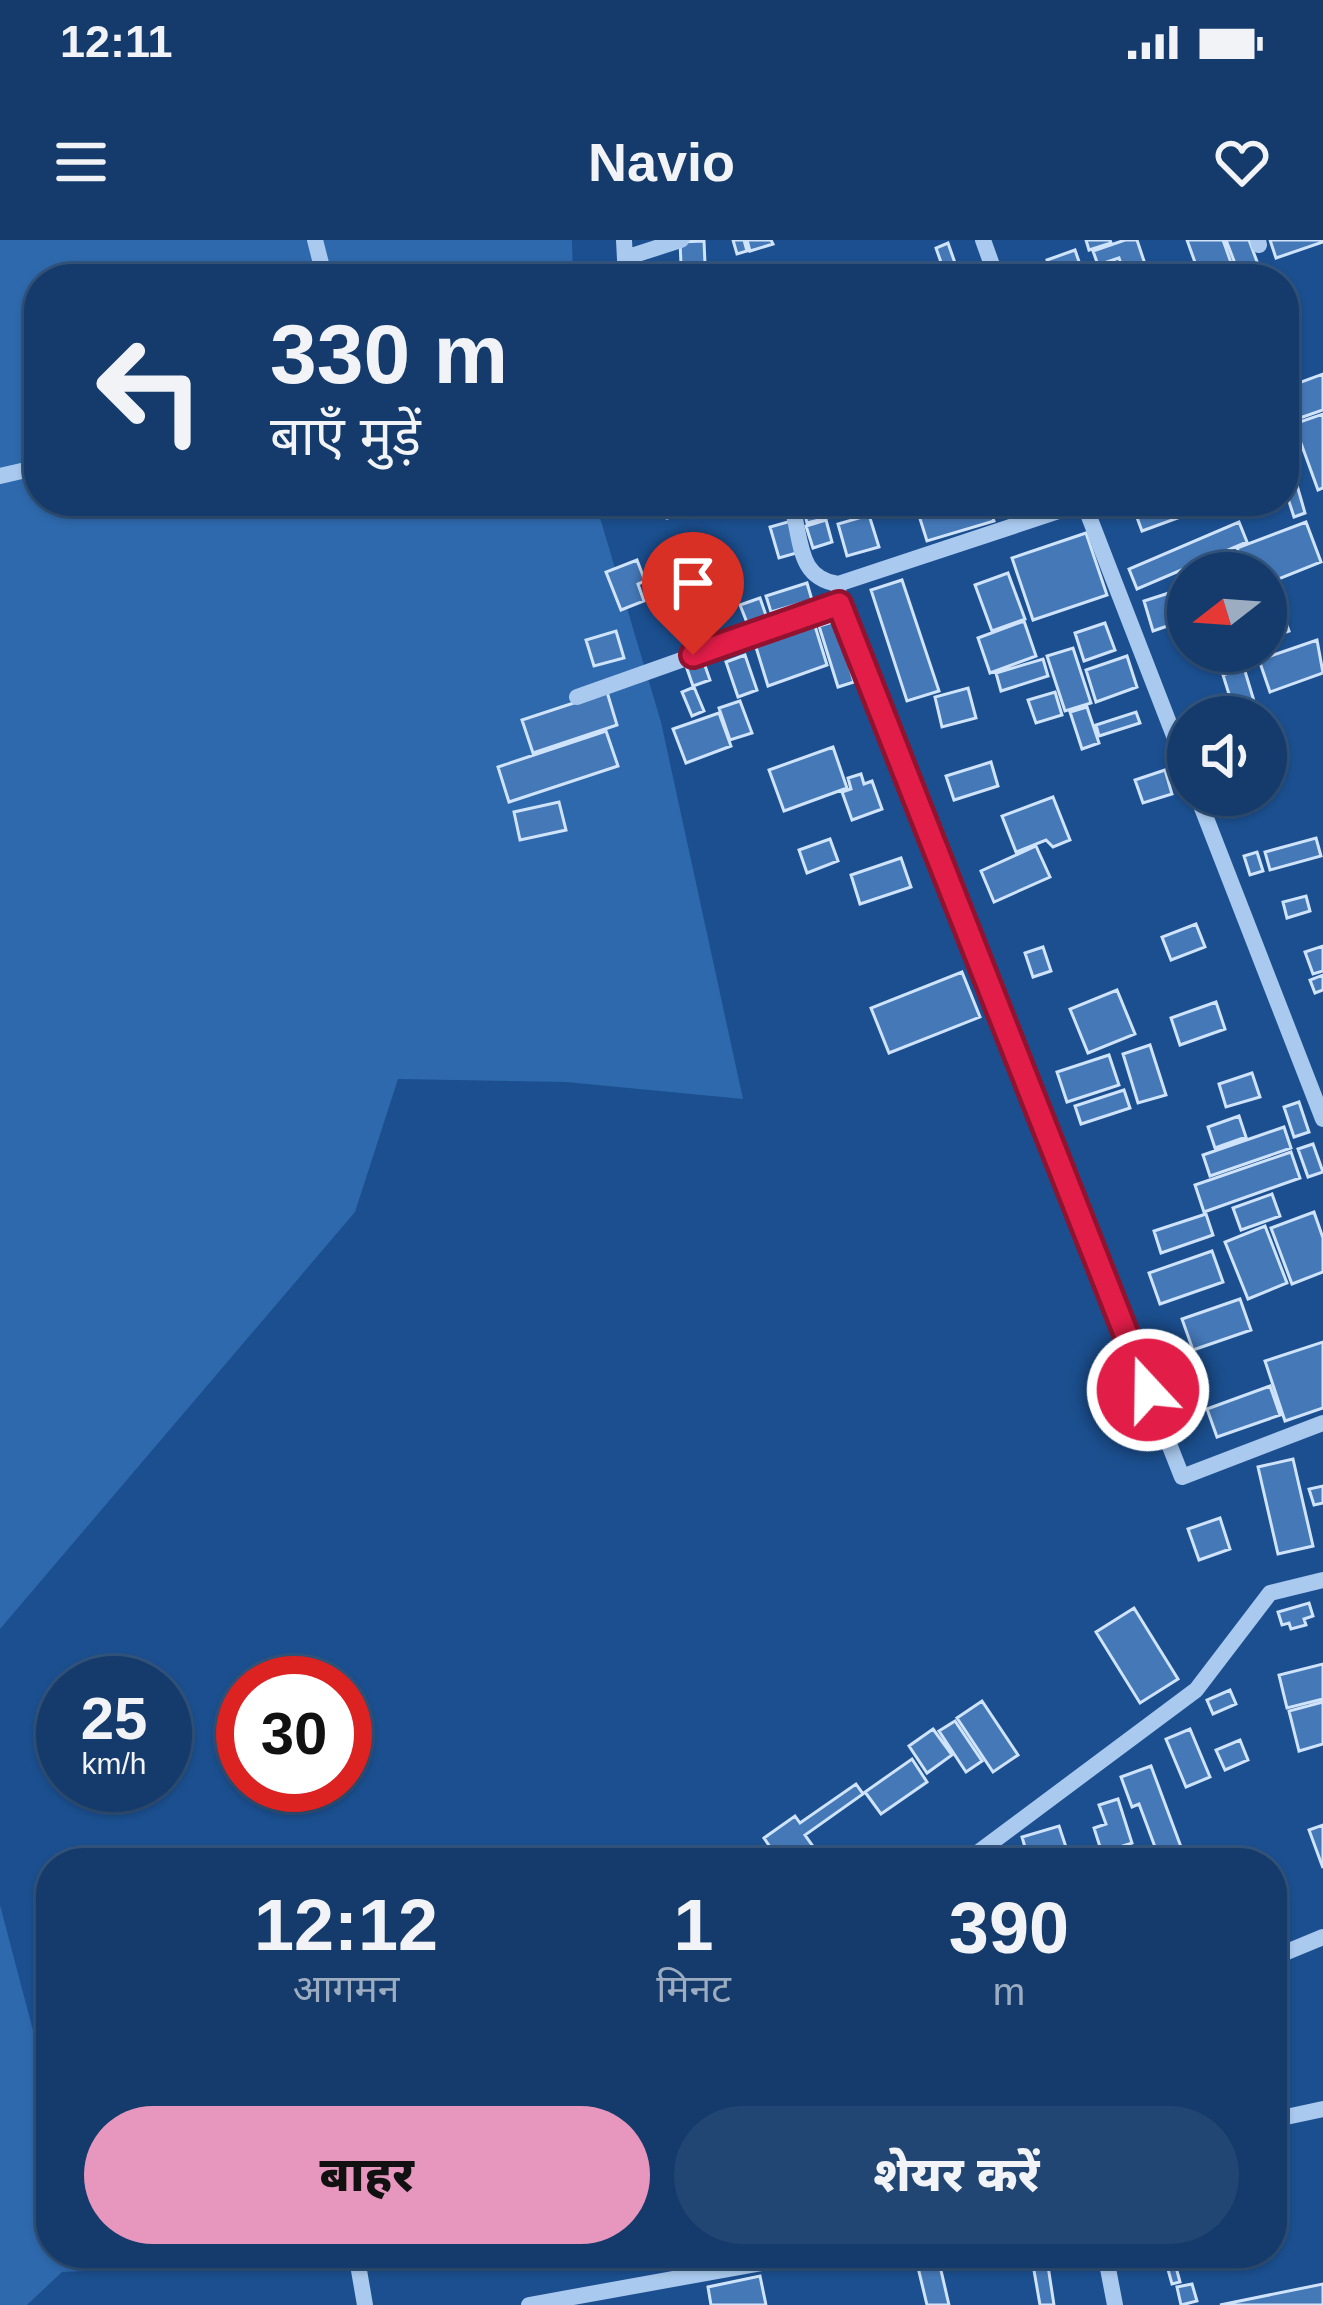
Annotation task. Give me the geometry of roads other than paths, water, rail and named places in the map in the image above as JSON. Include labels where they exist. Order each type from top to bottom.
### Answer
[{"type":"street","points":[[625,249],[681,240]]},
{"type":"street","points":[[794,516],[809,572],[838,594],[1182,1477],[1323,1424]]},
{"type":"street","points":[[577,697],[1047,516]]},
{"type":"street","points":[[1090,516],[1167,717]]},
{"type":"street","points":[[1205,816],[1323,1119]]},
{"type":"street","points":[[984,1848],[1196,1690],[1270,1593],[1323,1580]]},
{"type":"street","points":[[1287,1952],[1323,1937]]},
{"type":"street","points":[[1287,2117],[1323,2109]]},
{"type":"street","points":[[359,2268],[365,2305]]},
{"type":"street","points":[[529,2305],[734,2268]]},
{"type":"street","points":[[1108,2268],[1115,2305]]}]
